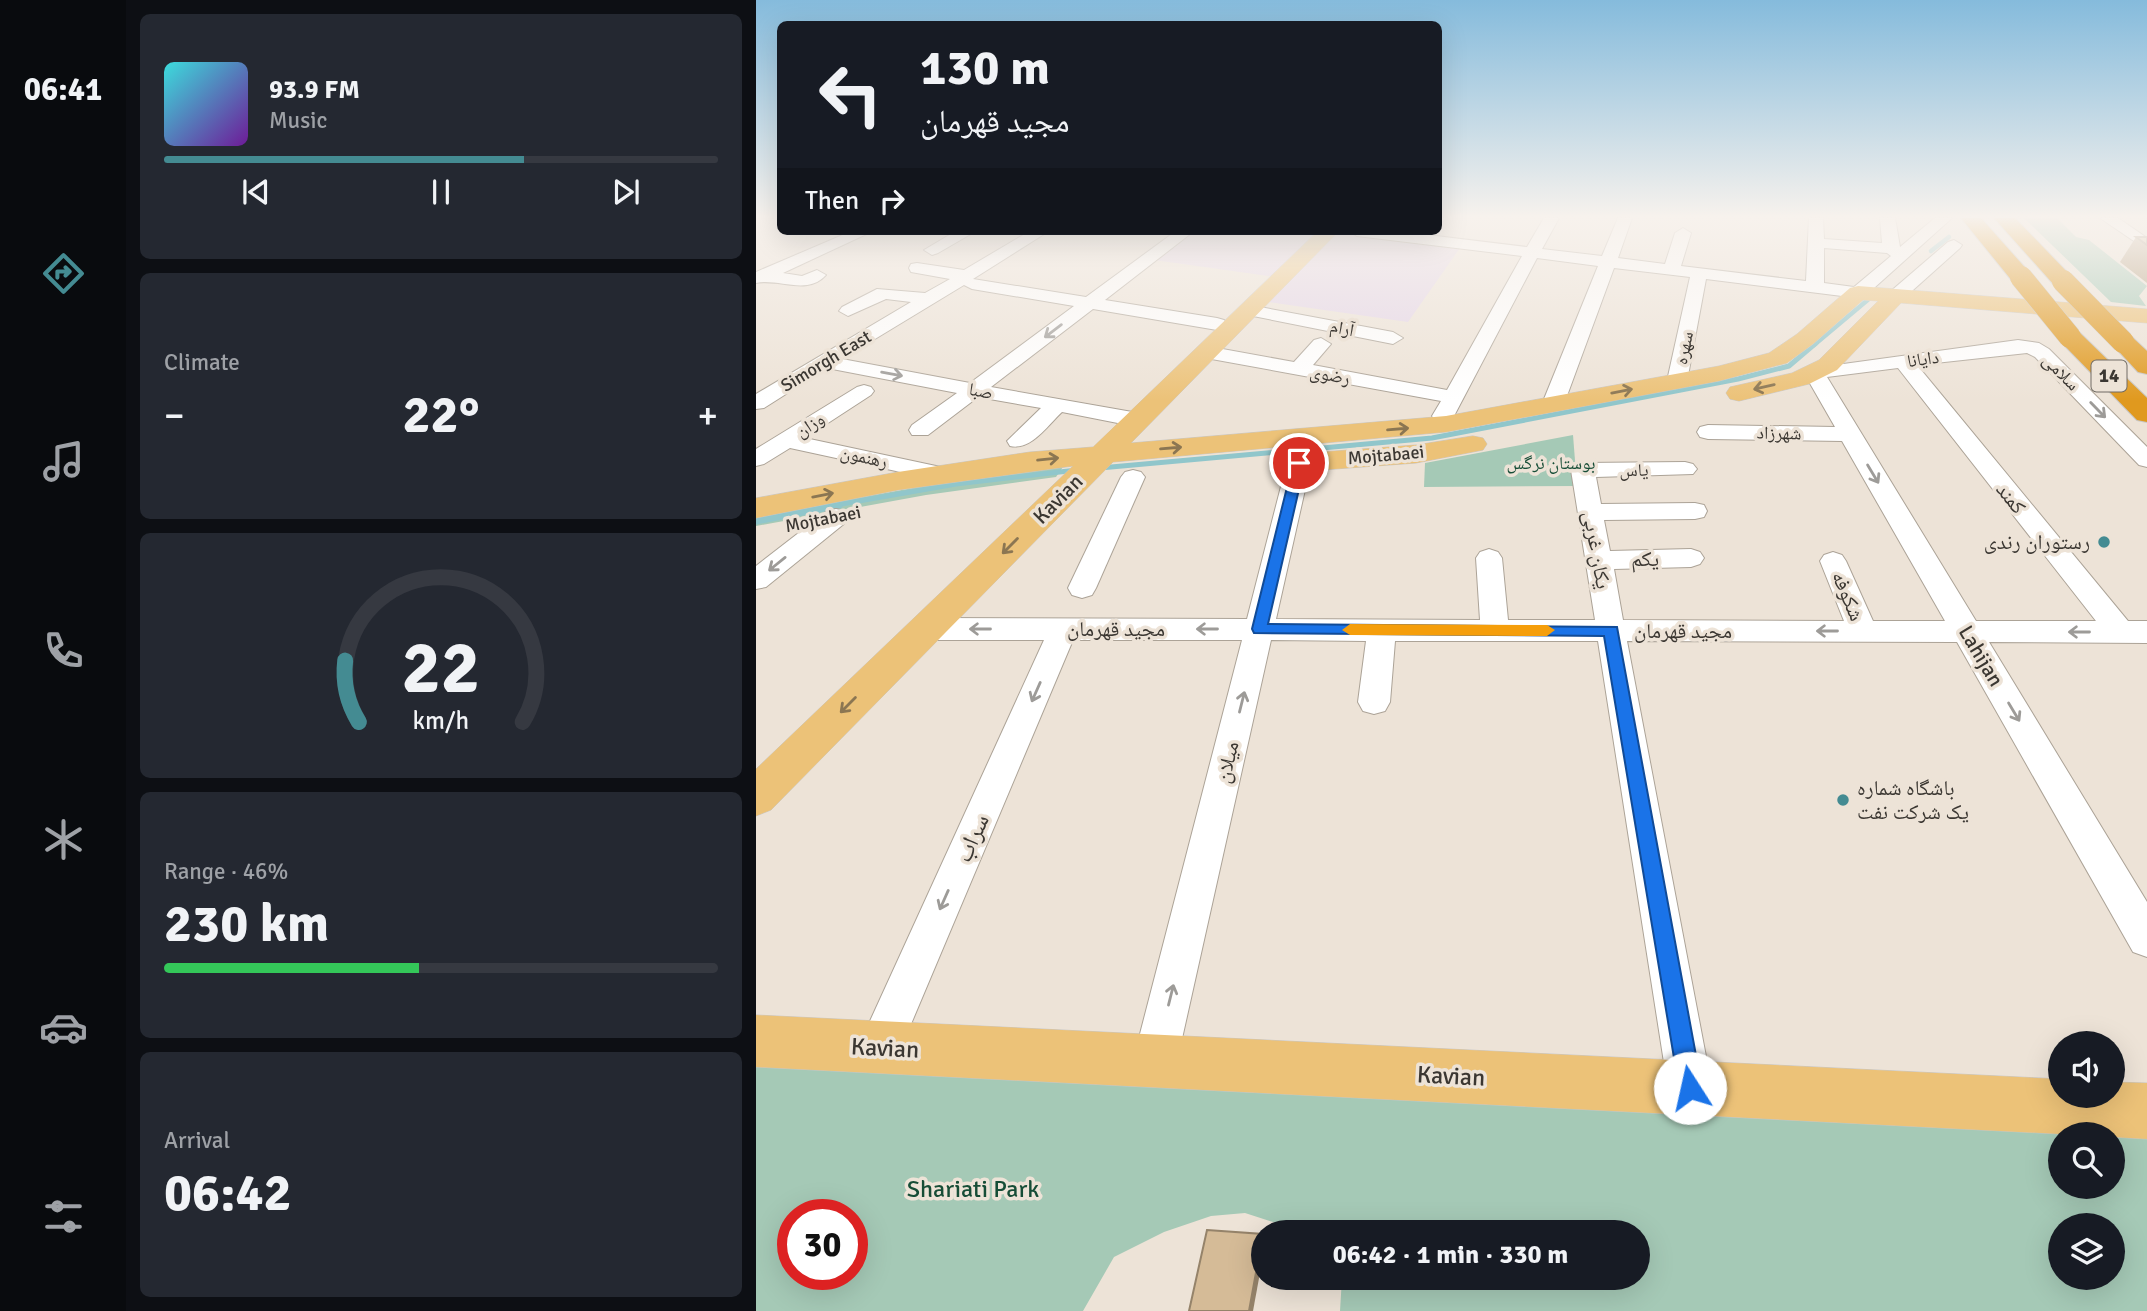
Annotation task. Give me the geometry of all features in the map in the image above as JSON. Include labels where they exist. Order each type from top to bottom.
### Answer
[{"type":"highway","name":"14","points":[[2023,279],[2070,337],[2147,414]]},
{"type":"highway","name":"14","points":[[2061,279],[2147,366]]},
{"type":"main road","name":"Kavian","points":[[756,797],[1280,279]]},
{"type":"main road","points":[[1858,293],[2143,316]]},
{"type":"main road","name":"Mojtabaei","points":[[756,508],[942,474],[1103,453],[1437,425],[1678,381],[1778,358],[1805,339],[1858,293]]},
{"type":"main road","name":"Mojtabaei","points":[[756,532],[991,490],[1440,450],[1735,394],[1814,373],[1837,357],[1897,295]]},
{"type":"main road","name":"Kavian","points":[[756,1041],[2147,1111]]},
{"type":"street","points":[[965,279],[1217,324]]},
{"type":"street","points":[[920,430],[1122,279]]},
{"type":"street","points":[[1437,425],[1519,279]]},
{"type":"street","points":[[1553,404],[1601,279]]},
{"type":"street","name":"سهره","points":[[1678,381],[1698,279]]},
{"type":"street","points":[[1747,279],[1858,293],[1871,279]]},
{"type":"street","points":[[1815,279],[1815,288]]},
{"type":"street","points":[[1897,295],[1915,279]]},
{"type":"street","name":"Simorgh East","points":[[756,403],[928,299],[969,280]]},
{"type":"street","points":[[848,311],[883,293],[928,299]]},
{"type":"street","name":"آرام","points":[[1249,310],[1393,338]]},
{"type":"street","points":[[1299,369],[1321,344]]},
{"type":"street","name":"دایانا","points":[[1814,373],[2018,346],[2032,347]]},
{"type":"street","name":"سلامی","points":[[2032,347],[2042,353],[2147,460]]},
{"type":"street","name":"رضوی","points":[[1206,352],[1453,397]]},
{"type":"street","name":"صبا","points":[[824,362],[1138,420]]},
{"type":"street","name":"کمند","points":[[1904,362],[2139,633]]},
{"type":"street","name":"Lahijan","points":[[1814,373],[2147,938]]},
{"type":"street","name":"وزان","points":[[756,459],[864,391]]},
{"type":"street","points":[[1018,441],[1058,405]]},
{"type":"street","name":"شهرزاد","points":[[1708,432],[1850,434]]},
{"type":"street","name":"رهنمون","points":[[785,440],[942,474]]},
{"type":"street","name":"میلان","points":[[1155,1061],[1299,463]]},
{"type":"street","name":"یاس","points":[[1583,470],[1685,469]]},
{"type":"street","name":"یکان غربی","points":[[1583,470],[1690,1088]]},
{"type":"street","points":[[1082,587],[1133,477]]},
{"type":"street","points":[[1591,512],[1695,512]]},
{"type":"street","points":[[756,580],[836,517]]},
{"type":"street","points":[[1489,558],[1495,630]]},
{"type":"street","name":"یکم","points":[[1599,560],[1691,558]]},
{"type":"street","name":"شکوفه","points":[[1833,561],[1863,631]]},
{"type":"street","name":"مجید قهرمان","points":[[926,629],[2139,633]]},
{"type":"street","name":"سراب","points":[[880,1047],[1063,629]]},
{"type":"street","points":[[1374,702],[1382,630]]},
{"type":"shaded area","points":[[1291,279],[1438,279],[1408,322],[1268,302]]},
{"type":"green space","points":[[2087,279],[2138,279],[2147,286],[2139,296],[2146,306],[2111,302]]},
{"type":"green space","name":"بوستان نرگس","points":[[1573,435],[1577,486],[1424,487],[1425,463]]},
{"type":"green space","points":[[1065,464],[1056,477],[926,495],[756,526],[756,516],[1008,471]]},
{"type":"green space","name":"Shariati Park","points":[[756,1054],[2048,1124],[2048,1199],[2125,1199],[2125,1128],[2147,1129],[2147,1311],[1340,1311],[1341,1290],[1650,1290],[1650,1220],[1267,1220],[1245,1213],[1211,1216],[1164,1232],[1114,1257],[1083,1311],[756,1311]]},
{"type":"building","points":[[1207,1230],[1251,1233],[1253,1290],[1249,1311],[1189,1311]]},
{"type":"waterway","points":[[1814,345],[1870,298]]},
{"type":"waterway","points":[[1100,468],[1432,438],[1738,379],[1789,366],[1816,343]]},
{"type":"waterway","points":[[830,506],[956,484],[1077,470]]},
{"type":"waterway","points":[[756,521],[839,505]]},
{"type":"slow traffic","points":[[1350,630],[1547,630]]},
{"type":"place","name":"رستوران رندی","points":[[2104,542]]},
{"type":"place","name":"باشگاه شماره یک شرکت نفت","points":[[1843,800]]},
{"type":"route","points":[[1299,463],[1259,629],[1611,631],[1690,1088]]}]
